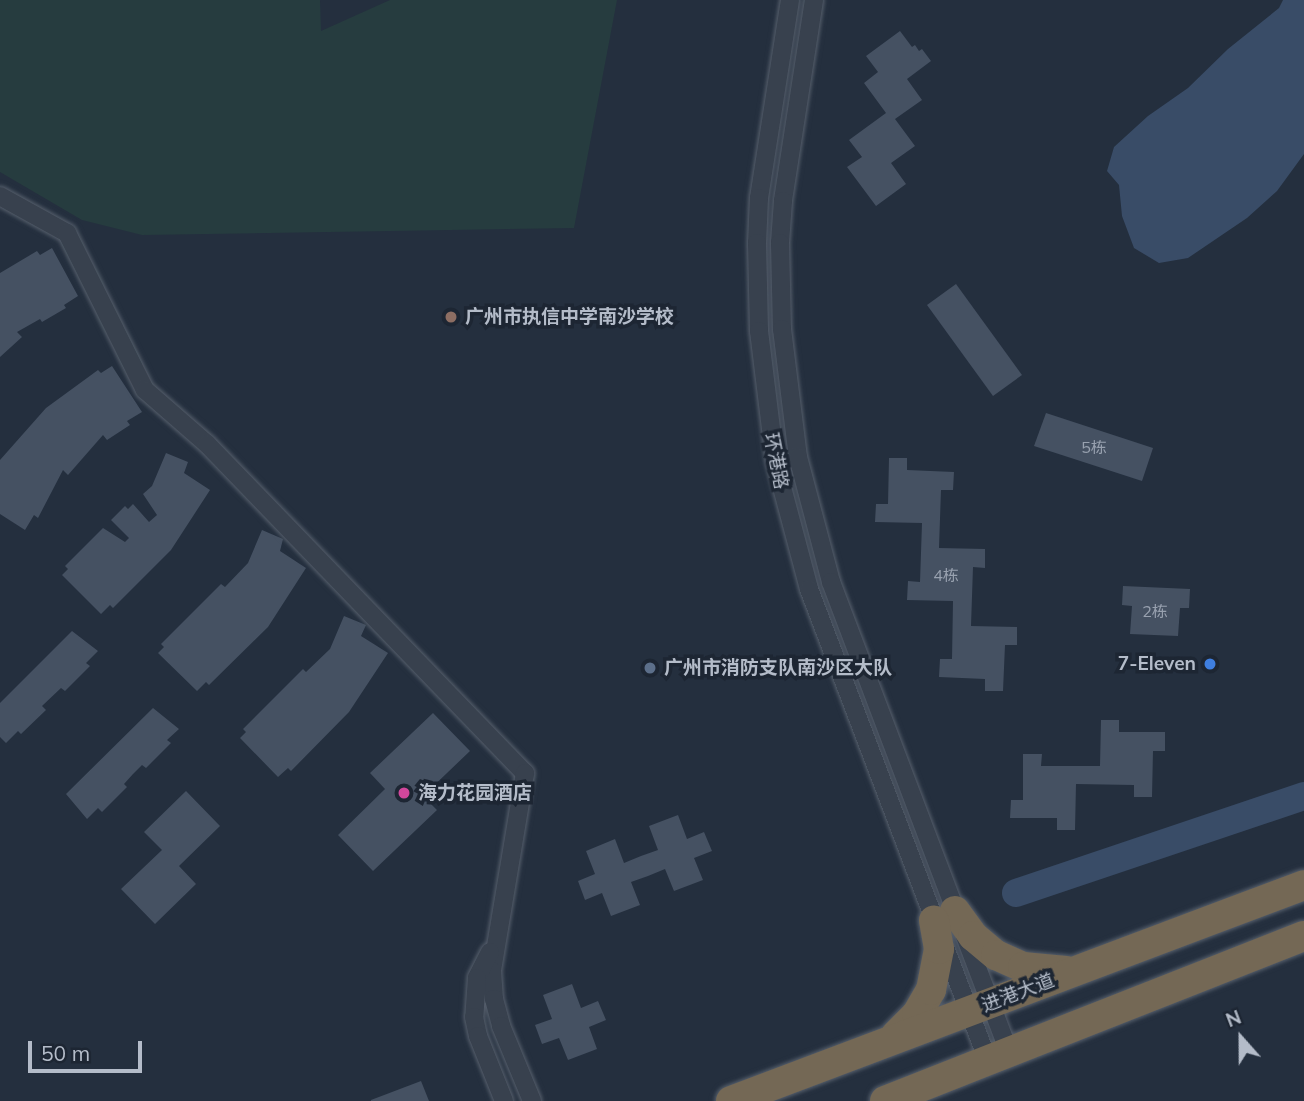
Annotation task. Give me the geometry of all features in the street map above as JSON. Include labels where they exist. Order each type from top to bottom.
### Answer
[{"type":"highway","name":"进港大道","points":[[731,1101],[1304,885]]},
{"type":"highway","points":[[941,906],[973,936],[1010,962],[1052,972],[1093,965]]},
{"type":"highway","points":[[874,1047],[909,1024],[931,990],[939,949],[941,906]]},
{"type":"highway","points":[[885,1101],[1304,936]]},
{"type":"street","name":"环港路","points":[[790,0],[760,198],[759,331],[768,418],[785,504],[810,589],[941,906],[998,1056]]},
{"type":"street","name":"环港路","points":[[814,0],[782,211],[781,318],[791,415],[807,499],[831,582],[941,906]]},
{"type":"street","points":[[0,196],[67,233],[145,390],[207,444],[525,773],[492,971],[494,999],[532,1101]]},
{"type":"street","points":[[495,943],[477,978],[474,1017],[478,1036],[504,1101]]},
{"type":"green space","points":[[0,0],[320,0],[321,31],[390,0],[617,0],[574,228],[142,235],[82,220],[0,172]]},
{"type":"water","points":[[1283,0],[1304,0],[1304,154],[1277,191],[1247,218],[1188,258],[1159,263],[1134,248],[1122,216],[1119,185],[1107,171],[1114,147],[1148,116],[1188,88],[1228,49],[1279,8]]},
{"type":"building","points":[[900,31],[912,47],[915,45],[919,51],[922,49],[931,61],[907,79],[922,100],[895,119],[915,146],[891,163],[906,184],[876,206],[847,167],[862,157],[849,140],[886,113],[864,83],[878,72],[866,56]]},
{"type":"building","points":[[52,248],[78,296],[64,305],[66,308],[17,332],[22,337],[0,357],[0,273],[37,251],[40,255]]},
{"type":"building","points":[[956,284],[1022,375],[993,396],[927,305]]},
{"type":"building","points":[[112,366],[142,412],[127,421],[130,425],[107,440],[103,435],[68,475],[63,470],[38,518],[34,515],[25,530],[0,514],[0,460],[46,408],[98,370],[101,373]]},
{"type":"building","points":[[1046,413],[1153,448],[1142,481],[1034,446]]},
{"type":"building","points":[[166,453],[188,462],[184,473],[210,490],[171,550],[113,608],[110,605],[101,614],[62,575],[68,569],[65,566],[103,528],[125,542],[129,538],[111,520],[125,506],[128,509],[133,504],[149,522],[157,515],[143,494],[152,486]]},
{"type":"building","points":[[889,458],[907,458],[907,470],[954,472],[953,490],[941,490],[939,548],[985,549],[985,568],[973,567],[971,626],[1017,627],[1017,645],[1005,645],[1003,691],[985,691],[985,679],[939,677],[940,659],[952,659],[953,601],[907,600],[908,581],[920,582],[922,523],[875,522],[876,504],[888,504]]},
{"type":"building","points":[[262,530],[283,539],[280,551],[306,568],[268,627],[209,685],[206,682],[197,691],[158,653],[164,647],[161,644],[221,584],[225,587],[248,563]]},
{"type":"building","points":[[1123,586],[1190,589],[1189,608],[1180,608],[1178,636],[1130,634],[1132,606],[1122,605]]},
{"type":"building","points":[[344,616],[366,625],[361,636],[388,653],[349,712],[291,771],[288,768],[278,777],[240,738],[246,732],[243,729],[303,669],[306,672],[330,649]]},
{"type":"building","points":[[72,631],[98,651],[86,663],[90,666],[65,691],[61,688],[42,706],[46,710],[21,734],[18,731],[6,743],[0,737],[0,703]]},
{"type":"building","points":[[153,708],[179,729],[167,740],[171,743],[146,768],[142,765],[133,774],[124,784],[127,787],[102,812],[98,808],[87,819],[66,794]]},
{"type":"building","name":"海力花园酒店","points":[[433,713],[470,751],[423,796],[437,810],[373,871],[338,835],[385,789],[370,773]]},
{"type":"building","points":[[1101,720],[1119,720],[1119,732],[1165,732],[1165,751],[1153,751],[1152,797],[1134,797],[1134,785],[1076,784],[1075,830],[1057,830],[1057,818],[1010,818],[1011,800],[1023,800],[1023,754],[1042,754],[1041,766],[1100,766]]},
{"type":"building","points":[[186,791],[220,826],[179,866],[196,884],[155,924],[121,889],[162,850],[144,832]]},
{"type":"building","points":[[678,815],[687,839],[704,832],[712,851],[694,858],[703,880],[674,891],[665,869],[631,882],[640,905],[611,916],[602,893],[585,900],[578,881],[595,874],[586,851],[615,839],[624,863],[658,850],[649,826]]},
{"type":"building","points":[[572,984],[581,1008],[598,1001],[606,1020],[589,1027],[597,1049],[568,1060],[559,1038],[542,1044],[535,1025],[552,1019],[543,995]]},
{"type":"building","points":[[421,1081],[429,1101],[371,1101],[371,1100]]},
{"type":"waterway","points":[[1016,893],[1304,796]]},
{"type":"place","name":"广州市执信中学南沙学校","points":[[451,317]]},
{"type":"place","name":"7-Eleven","points":[[1210,664]]},
{"type":"place","name":"广州市消防支队南沙区大队","points":[[650,668]]},
{"type":"place","name":"海力花园酒店","points":[[404,793]]}]
